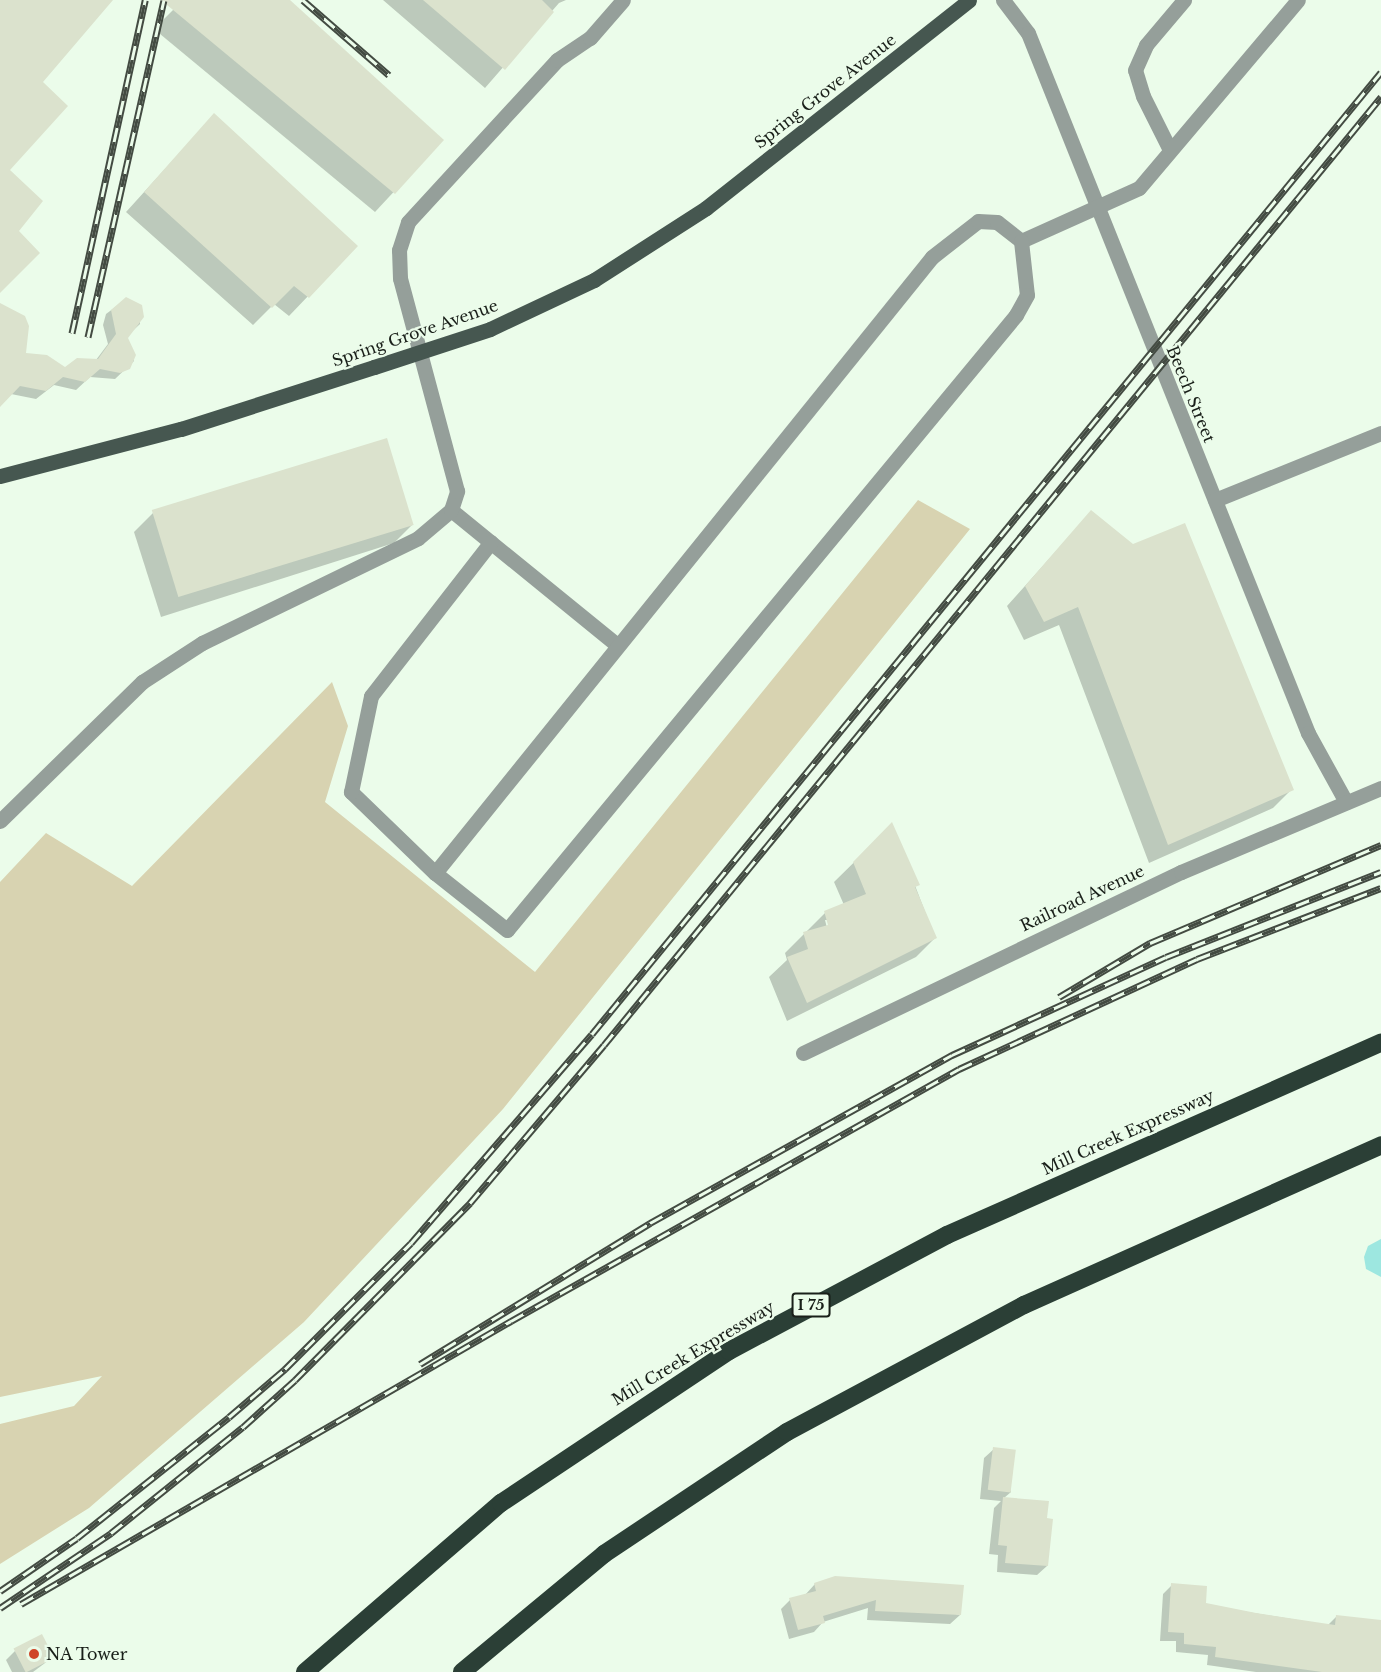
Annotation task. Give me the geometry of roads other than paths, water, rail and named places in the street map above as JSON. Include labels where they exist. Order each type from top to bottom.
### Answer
[{"type":"highway","name":"Mill Creek Expressway","points":[[305,1672],[501,1503],[729,1351],[947,1234],[1381,1043]]},
{"type":"highway","points":[[462,1672],[603,1554],[787,1432],[1024,1305],[1381,1145]]},
{"type":"main road","name":"Spring Grove Avenue","points":[[0,476],[181,429],[490,329],[594,280],[706,208],[969,0]]},
{"type":"street","points":[[0,821],[142,682],[202,643],[417,538],[451,510],[457,491],[400,278],[399,250],[408,222],[557,60],[590,38],[623,0]]},
{"type":"street","name":"Beech Street","points":[[1003,0],[1028,33],[1308,733],[1346,802]]},
{"type":"street","points":[[1170,150],[1143,96],[1135,70],[1146,45],[1184,0]]},
{"type":"street","points":[[1021,241],[1096,205],[1139,188],[1298,0]]},
{"type":"street","points":[[435,873],[616,644],[932,257],[978,220],[997,222],[1021,241],[1027,295],[1016,315],[507,930],[435,873],[351,792],[371,696],[490,542]]},
{"type":"street","points":[[1215,500],[1381,433]]},
{"type":"street","points":[[451,510],[616,644]]},
{"type":"street","name":"Railroad Avenue","points":[[803,1053],[1181,872],[1381,788]]},
{"type":"water","points":[[1381,1239],[1381,1277],[1366,1269],[1364,1257],[1368,1246]]},
{"type":"railway","points":[[72,333],[145,0]]},
{"type":"railway","points":[[88,337],[164,0]]},
{"type":"railway","points":[[303,0],[389,75]]},
{"type":"railway","points":[[0,1591],[77,1538],[229,1417],[285,1369],[411,1243],[592,1034],[1381,72]]},
{"type":"railway","points":[[0,1608],[111,1533],[243,1427],[295,1380],[470,1203],[604,1045],[1381,97]]},
{"type":"railway","points":[[1059,997],[1150,943],[1381,845]]},
{"type":"railway","points":[[420,1364],[650,1223],[952,1055],[1166,957],[1381,872]]},
{"type":"railway","points":[[21,1604],[511,1321],[959,1069],[1197,959],[1381,888]]},
{"type":"place","name":"NA Tower","points":[[34,1654]]}]
